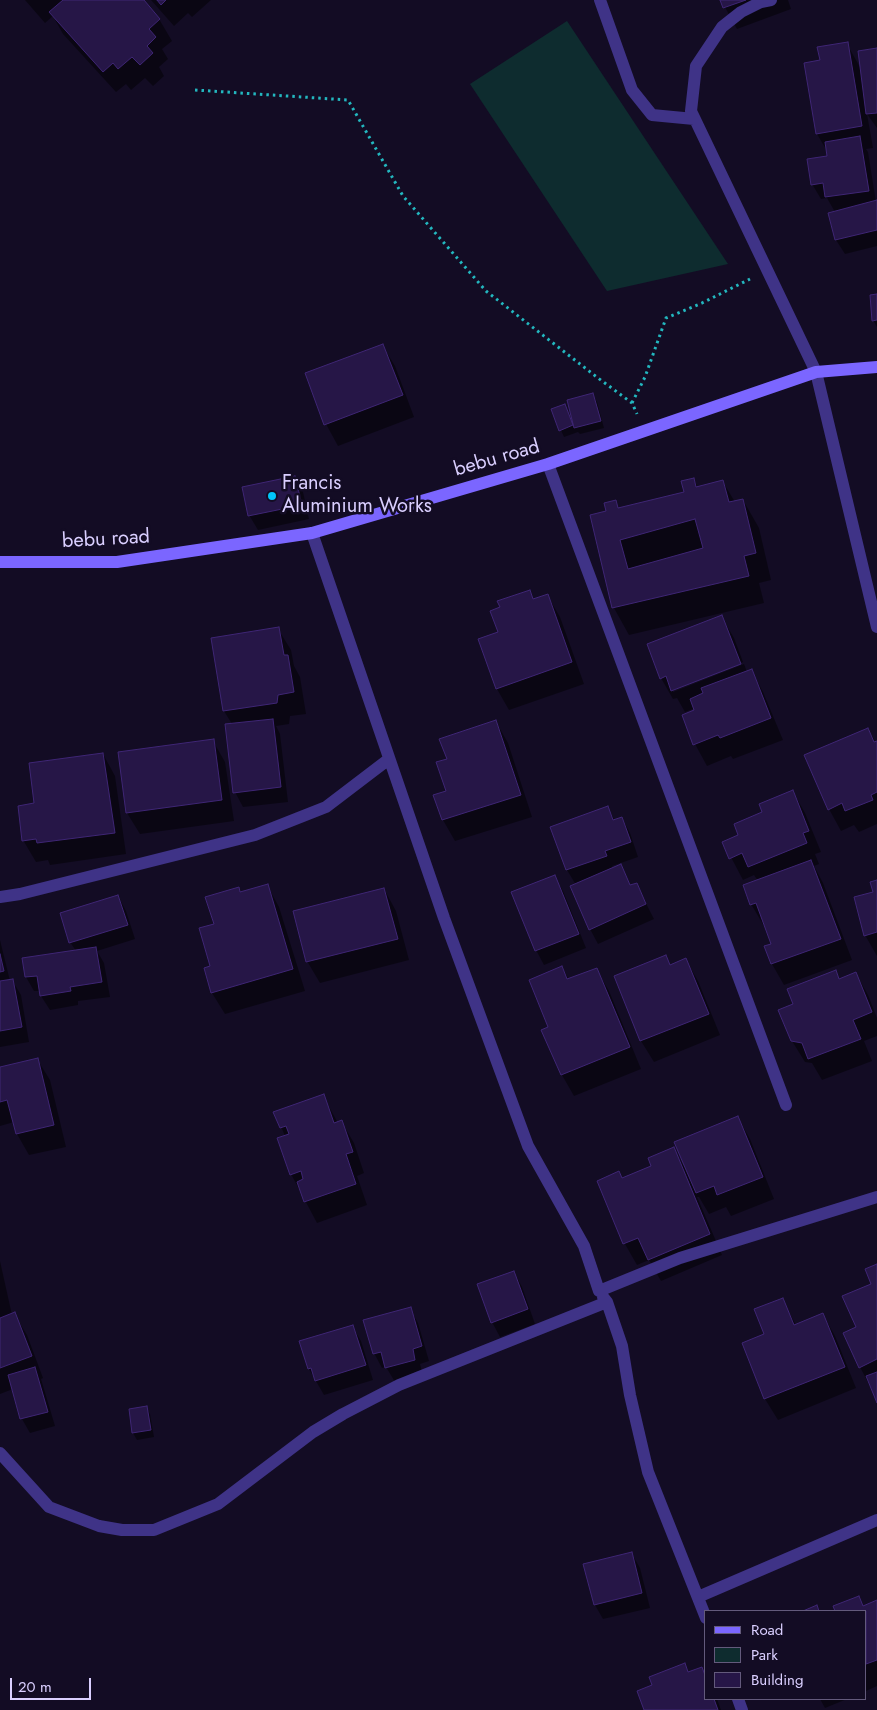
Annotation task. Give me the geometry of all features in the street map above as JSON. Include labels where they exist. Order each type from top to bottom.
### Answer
[{"type":"street","points":[[600,0],[632,90],[652,115],[694,119]]},
{"type":"street","points":[[771,0],[761,2],[741,12],[722,27],[711,42],[696,66],[691,112],[816,372],[877,627]]},
{"type":"street","name":"bebu road","points":[[0,562],[117,562],[312,533],[548,464],[816,372],[877,366]]},
{"type":"street","points":[[548,464],[786,1105]]},
{"type":"street","points":[[312,533],[444,918],[528,1146],[584,1246],[599,1291],[607,1302],[622,1346],[630,1395],[648,1472],[704,1613]]},
{"type":"street","points":[[0,897],[20,894],[255,835],[326,807],[390,759]]},
{"type":"street","points":[[599,1291],[680,1258],[877,1197]]},
{"type":"street","points":[[0,1453],[49,1507],[99,1526],[122,1530],[154,1530],[218,1504],[313,1432],[399,1385],[607,1302]]},
{"type":"street","points":[[698,1598],[877,1520]]},
{"type":"path","points":[[195,90],[348,100],[403,196],[486,290],[632,403],[644,431]]},
{"type":"path","points":[[632,403],[646,376],[666,318],[702,304],[768,271]]},
{"type":"green space","points":[[567,21],[728,264],[607,291],[470,84]]},
{"type":"building","points":[[63,0],[144,0],[160,19],[149,29],[156,37],[147,46],[153,53],[140,65],[132,57],[118,69],[113,63],[103,72],[49,12]]},
{"type":"building","points":[[157,0],[166,0],[161,5]]},
{"type":"building","points":[[720,0],[746,0],[723,8]]},
{"type":"building","points":[[848,42],[862,126],[816,134],[804,63],[820,60],[817,47]]},
{"type":"building","points":[[877,48],[877,113],[866,114],[858,51]]},
{"type":"building","points":[[860,136],[869,191],[825,197],[823,183],[811,185],[807,159],[827,156],[825,142]]},
{"type":"building","points":[[877,200],[877,230],[835,240],[828,213]]},
{"type":"building","points":[[877,294],[877,320],[872,321],[870,295]]},
{"type":"building","points":[[383,344],[403,395],[324,425],[305,373]]},
{"type":"building","points":[[593,393],[601,421],[574,428],[567,400]]},
{"type":"building","points":[[565,404],[573,425],[559,431],[551,409]]},
{"type":"building","name":"Francis Aluminium Works","points":[[295,476],[302,505],[248,516],[242,487]]},
{"type":"building","points":[[694,478],[696,487],[723,480],[729,502],[743,499],[756,553],[744,556],[749,576],[612,608],[590,515],[606,511],[604,503],[616,500],[618,508],[684,492],[681,481]],"holes":[[[695,519],[703,548],[628,569],[620,540]]]},
{"type":"building","points":[[530,590],[533,599],[548,594],[572,662],[496,689],[478,639],[498,632],[490,611],[500,607],[497,601]]},
{"type":"building","points":[[722,615],[741,664],[671,691],[666,676],[660,679],[647,644]]},
{"type":"building","points":[[279,627],[284,655],[288,655],[294,692],[278,695],[277,703],[223,711],[211,638]]},
{"type":"building","points":[[752,669],[771,718],[720,738],[718,735],[693,745],[682,715],[694,710],[690,699],[703,693],[701,688]]},
{"type":"building","points":[[273,719],[281,787],[233,793],[225,724]]},
{"type":"building","points":[[496,720],[521,795],[442,820],[433,795],[446,791],[436,762],[447,759],[439,739]]},
{"type":"building","points":[[868,728],[874,742],[877,741],[877,792],[871,795],[873,800],[845,811],[842,803],[828,810],[804,755]]},
{"type":"building","points":[[214,739],[222,800],[126,813],[118,752]]},
{"type":"building","points":[[103,753],[115,833],[37,843],[36,839],[22,841],[18,806],[34,803],[29,763]]},
{"type":"building","points":[[793,790],[809,831],[803,833],[807,843],[748,867],[742,853],[729,859],[722,842],[738,835],[734,824],[762,812],[759,804]]},
{"type":"building","points":[[608,806],[613,820],[622,817],[631,842],[605,851],[607,856],[566,870],[550,827]]},
{"type":"building","points":[[811,860],[841,939],[771,964],[764,946],[771,944],[756,903],[750,905],[743,885]]},
{"type":"building","points":[[621,864],[630,885],[637,883],[646,904],[589,930],[570,886]]},
{"type":"building","points":[[555,875],[579,934],[535,951],[511,892]]},
{"type":"building","points":[[877,880],[877,932],[864,936],[854,897],[873,892],[870,882]]},
{"type":"building","points":[[268,884],[293,969],[211,993],[204,968],[210,966],[199,928],[214,924],[205,897],[239,887],[240,892]]},
{"type":"building","points":[[384,888],[398,939],[306,962],[293,911]]},
{"type":"building","points":[[118,895],[128,925],[69,943],[60,913]]},
{"type":"building","points":[[96,947],[102,982],[70,987],[71,991],[40,996],[37,976],[25,977],[22,958]]},
{"type":"building","points":[[0,954],[4,971],[0,972]]},
{"type":"building","points":[[666,955],[670,965],[686,958],[709,1014],[640,1041],[614,976]]},
{"type":"building","points":[[562,966],[567,979],[597,968],[630,1047],[561,1075],[541,1030],[548,1027],[529,980]]},
{"type":"building","points":[[836,970],[839,979],[856,972],[872,1012],[853,1020],[861,1039],[808,1059],[802,1043],[791,1041],[778,1010],[793,1004],[787,989]]},
{"type":"building","points":[[13,979],[22,1027],[0,1031],[0,981]]},
{"type":"building","points":[[38,1058],[54,1125],[16,1134],[7,1100],[0,1102],[0,1067]]},
{"type":"building","points":[[324,1094],[334,1123],[342,1120],[353,1152],[346,1154],[356,1184],[304,1202],[297,1182],[303,1179],[301,1171],[290,1175],[277,1138],[289,1134],[286,1126],[280,1128],[273,1112]]},
{"type":"building","points":[[738,1116],[763,1177],[717,1195],[714,1186],[696,1193],[674,1142]]},
{"type":"building","points":[[674,1147],[710,1234],[648,1260],[638,1238],[623,1244],[597,1181],[619,1171],[622,1178],[651,1166],[648,1158]]},
{"type":"building","points":[[877,1264],[877,1359],[859,1368],[843,1333],[856,1327],[842,1296],[871,1284],[865,1269]]},
{"type":"building","points":[[514,1271],[528,1309],[491,1323],[477,1284]]},
{"type":"building","points":[[783,1298],[794,1325],[823,1313],[845,1367],[764,1399],[742,1343],[764,1334],[754,1309]]},
{"type":"building","points":[[411,1307],[422,1346],[413,1349],[415,1360],[385,1368],[381,1352],[373,1354],[363,1320]]},
{"type":"building","points":[[15,1312],[32,1356],[0,1368],[0,1318]]},
{"type":"building","points":[[353,1325],[366,1365],[315,1381],[311,1368],[308,1369],[299,1341]]},
{"type":"building","points":[[35,1367],[48,1412],[20,1419],[8,1375]]},
{"type":"building","points":[[877,1372],[877,1403],[866,1376]]},
{"type":"building","points":[[147,1406],[151,1430],[132,1433],[129,1409]]},
{"type":"building","points":[[632,1552],[642,1593],[594,1605],[583,1564]]},
{"type":"building","points":[[859,1596],[863,1606],[877,1600],[877,1660],[867,1664],[867,1610],[835,1610],[833,1606]]},
{"type":"building","points":[[817,1605],[819,1610],[805,1610]]},
{"type":"building","points":[[685,1663],[688,1672],[702,1667],[704,1672],[704,1700],[714,1700],[718,1710],[644,1710],[637,1691],[652,1685],[649,1677]]},
{"type":"place","name":"Francis Aluminium Works","points":[[272,496]]}]
